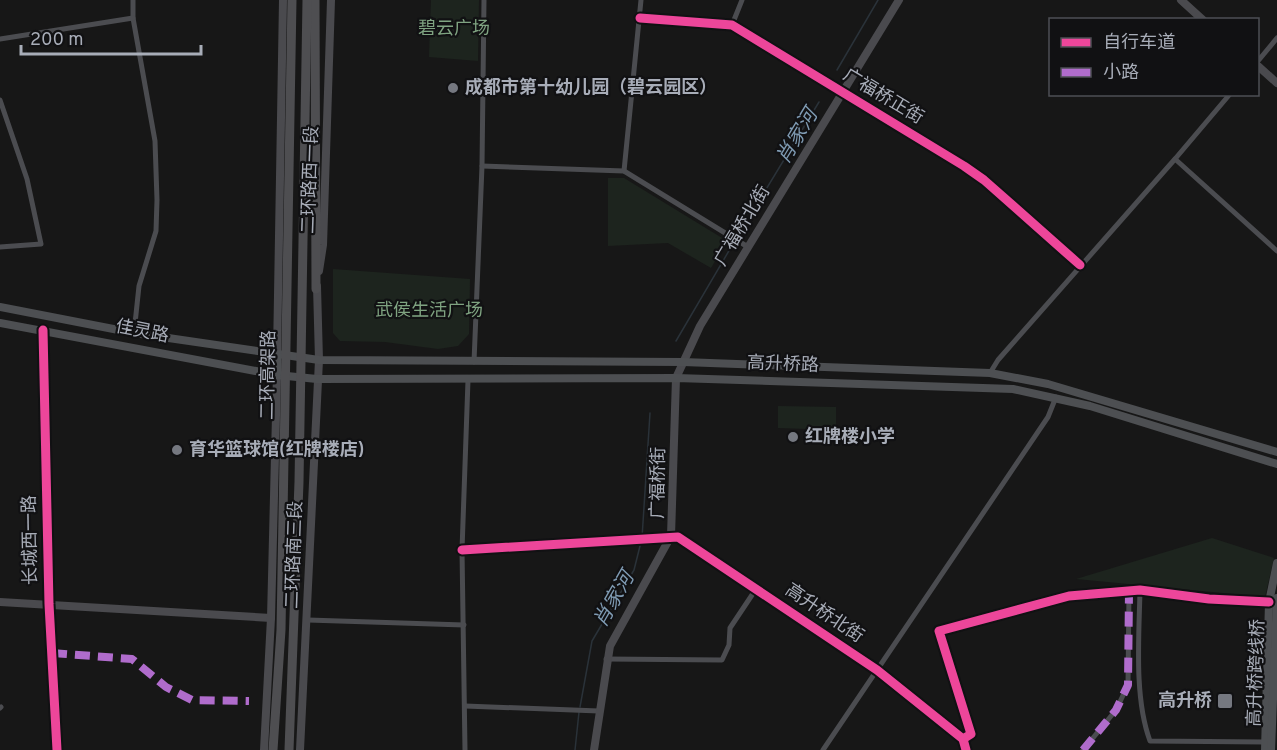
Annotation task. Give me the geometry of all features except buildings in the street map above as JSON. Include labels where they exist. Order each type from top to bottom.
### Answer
[{"type":"highway","name":"二环高架路","points":[[273,750],[281,619],[292,0]]},
{"type":"highway","name":"二环高架路","points":[[289,750],[298,527],[307,0]]},
{"type":"highway","points":[[315,0],[314,239],[316,290]]},
{"type":"main road","name":"二环路西一段","points":[[277,354],[283,0]]},
{"type":"main road","name":"二环路西一段","points":[[319,360],[316,290],[323,245],[332,0]]},
{"type":"main road","name":"广福桥北街","points":[[676,378],[700,326],[899,0]]},
{"type":"main road","points":[[1181,0],[1201,18]]},
{"type":"main road","points":[[1259,68],[1277,83]]},
{"type":"main road","name":"佳灵路","points":[[0,307],[134,333],[277,354]]},
{"type":"main road","name":"佳灵路","points":[[0,323],[277,375]]},
{"type":"main road","name":"高升桥路","points":[[277,354],[319,360],[683,362],[990,373],[1048,384],[1277,452]]},
{"type":"main road","points":[[277,354],[277,375]]},
{"type":"main road","name":"二环路南三段","points":[[300,750],[319,360]]},
{"type":"main road","name":"高升桥路","points":[[277,375],[317,380],[676,378],[1013,389],[1056,397],[1277,464]]},
{"type":"main road","name":"二环路南三段","points":[[264,750],[271,618],[277,375]]},
{"type":"main road","name":"广福桥街","points":[[594,750],[606,659],[617,630],[671,536],[676,378]]},
{"type":"main road","points":[[1265,746],[1277,563]]},
{"type":"main road","name":"高升桥跨线桥","points":[[1272,750],[1273,600]]},
{"type":"main road","points":[[0,602],[271,618]]},
{"type":"street","points":[[133,0],[133,18],[155,141],[157,200],[156,231],[139,286],[134,333]]},
{"type":"street","points":[[474,362],[482,166],[484,0]]},
{"type":"street","points":[[624,171],[641,0]]},
{"type":"street","points":[[732,25],[742,0]]},
{"type":"street","points":[[0,39],[133,18]]},
{"type":"street","name":"广福桥正街","points":[[640,18],[732,25],[984,180],[1080,265]]},
{"type":"street","points":[[1259,59],[1277,38]]},
{"type":"street","points":[[990,373],[998,360],[1228,96]]},
{"type":"street","points":[[0,100],[27,179],[41,244],[0,247]]},
{"type":"street","points":[[1175,159],[1277,250]]},
{"type":"street","points":[[482,166],[624,171],[748,247]]},
{"type":"street","name":"长城西一路","points":[[43,330],[49,604],[57,750]]},
{"type":"street","points":[[465,750],[462,550],[468,380]]},
{"type":"street","points":[[823,750],[1048,417],[1056,397]]},
{"type":"street","points":[[462,550],[671,536]]},
{"type":"street","name":"高升桥北街","points":[[671,536],[678,537],[877,670],[963,739]]},
{"type":"street","points":[[606,659],[722,660],[729,645],[730,628],[756,589]]},
{"type":"street","points":[[966,750],[963,739],[971,734],[939,631],[1070,596],[1140,590],[1209,599],[1273,600]]},
{"type":"street","points":[[1140,590],[1139,638],[1143,723],[1150,741],[1265,746]]},
{"type":"street","points":[[1083,750],[1116,710],[1128,685],[1129,591]]},
{"type":"street","points":[[308,620],[464,625]]},
{"type":"street","points":[[465,706],[599,711]]},
{"type":"green space","name":"碧云广场","points":[[431,0],[479,0],[478,61],[429,57]]},
{"type":"green space","points":[[608,178],[624,178],[727,241],[711,268],[668,243],[608,246]]},
{"type":"green space","name":"武侯生活广场","points":[[333,269],[470,279],[469,334],[458,346],[438,349],[385,342],[340,341],[333,333]]},
{"type":"green space","points":[[778,406],[836,407],[836,430],[778,428]]},
{"type":"green space","points":[[1212,538],[1274,558],[1265,597],[1076,579]]},
{"type":"waterway","name":"肖家河","points":[[837,70],[878,0]]},
{"type":"waterway","name":"肖家河","points":[[739,234],[819,102]]},
{"type":"waterway","name":"肖家河","points":[[676,341],[730,249]]},
{"type":"waterway","name":"肖家河","points":[[642,538],[650,413]]},
{"type":"waterway","name":"肖家河","points":[[580,707],[592,641],[634,570],[641,542]]},
{"type":"waterway","name":"肖家河","points":[[575,750],[579,712]]},
{"type":"marked path","points":[[1083,750],[1116,710],[1128,685],[1129,591]]},
{"type":"marked path","points":[[52,653],[132,659],[166,687],[192,700],[249,701]]},
{"type":"cycle path","points":[[640,18],[732,25],[964,166],[984,180],[1080,265]]},
{"type":"cycle path","points":[[43,330],[49,604],[57,750]]},
{"type":"cycle path","points":[[462,550],[678,537],[877,670],[963,739],[966,750]]},
{"type":"cycle path","points":[[963,739],[971,734],[939,631],[1069,596],[1140,590],[1209,599],[1269,602]]},
{"type":"place","name":"成都市第十幼儿园（碧云园区）","points":[[453,88]]},
{"type":"place","name":"红牌楼小学","points":[[793,437]]},
{"type":"place","name":"育华篮球馆(红牌楼店)","points":[[177,450]]},
{"type":"place","name":"高升桥","points":[[1225,701]]}]
